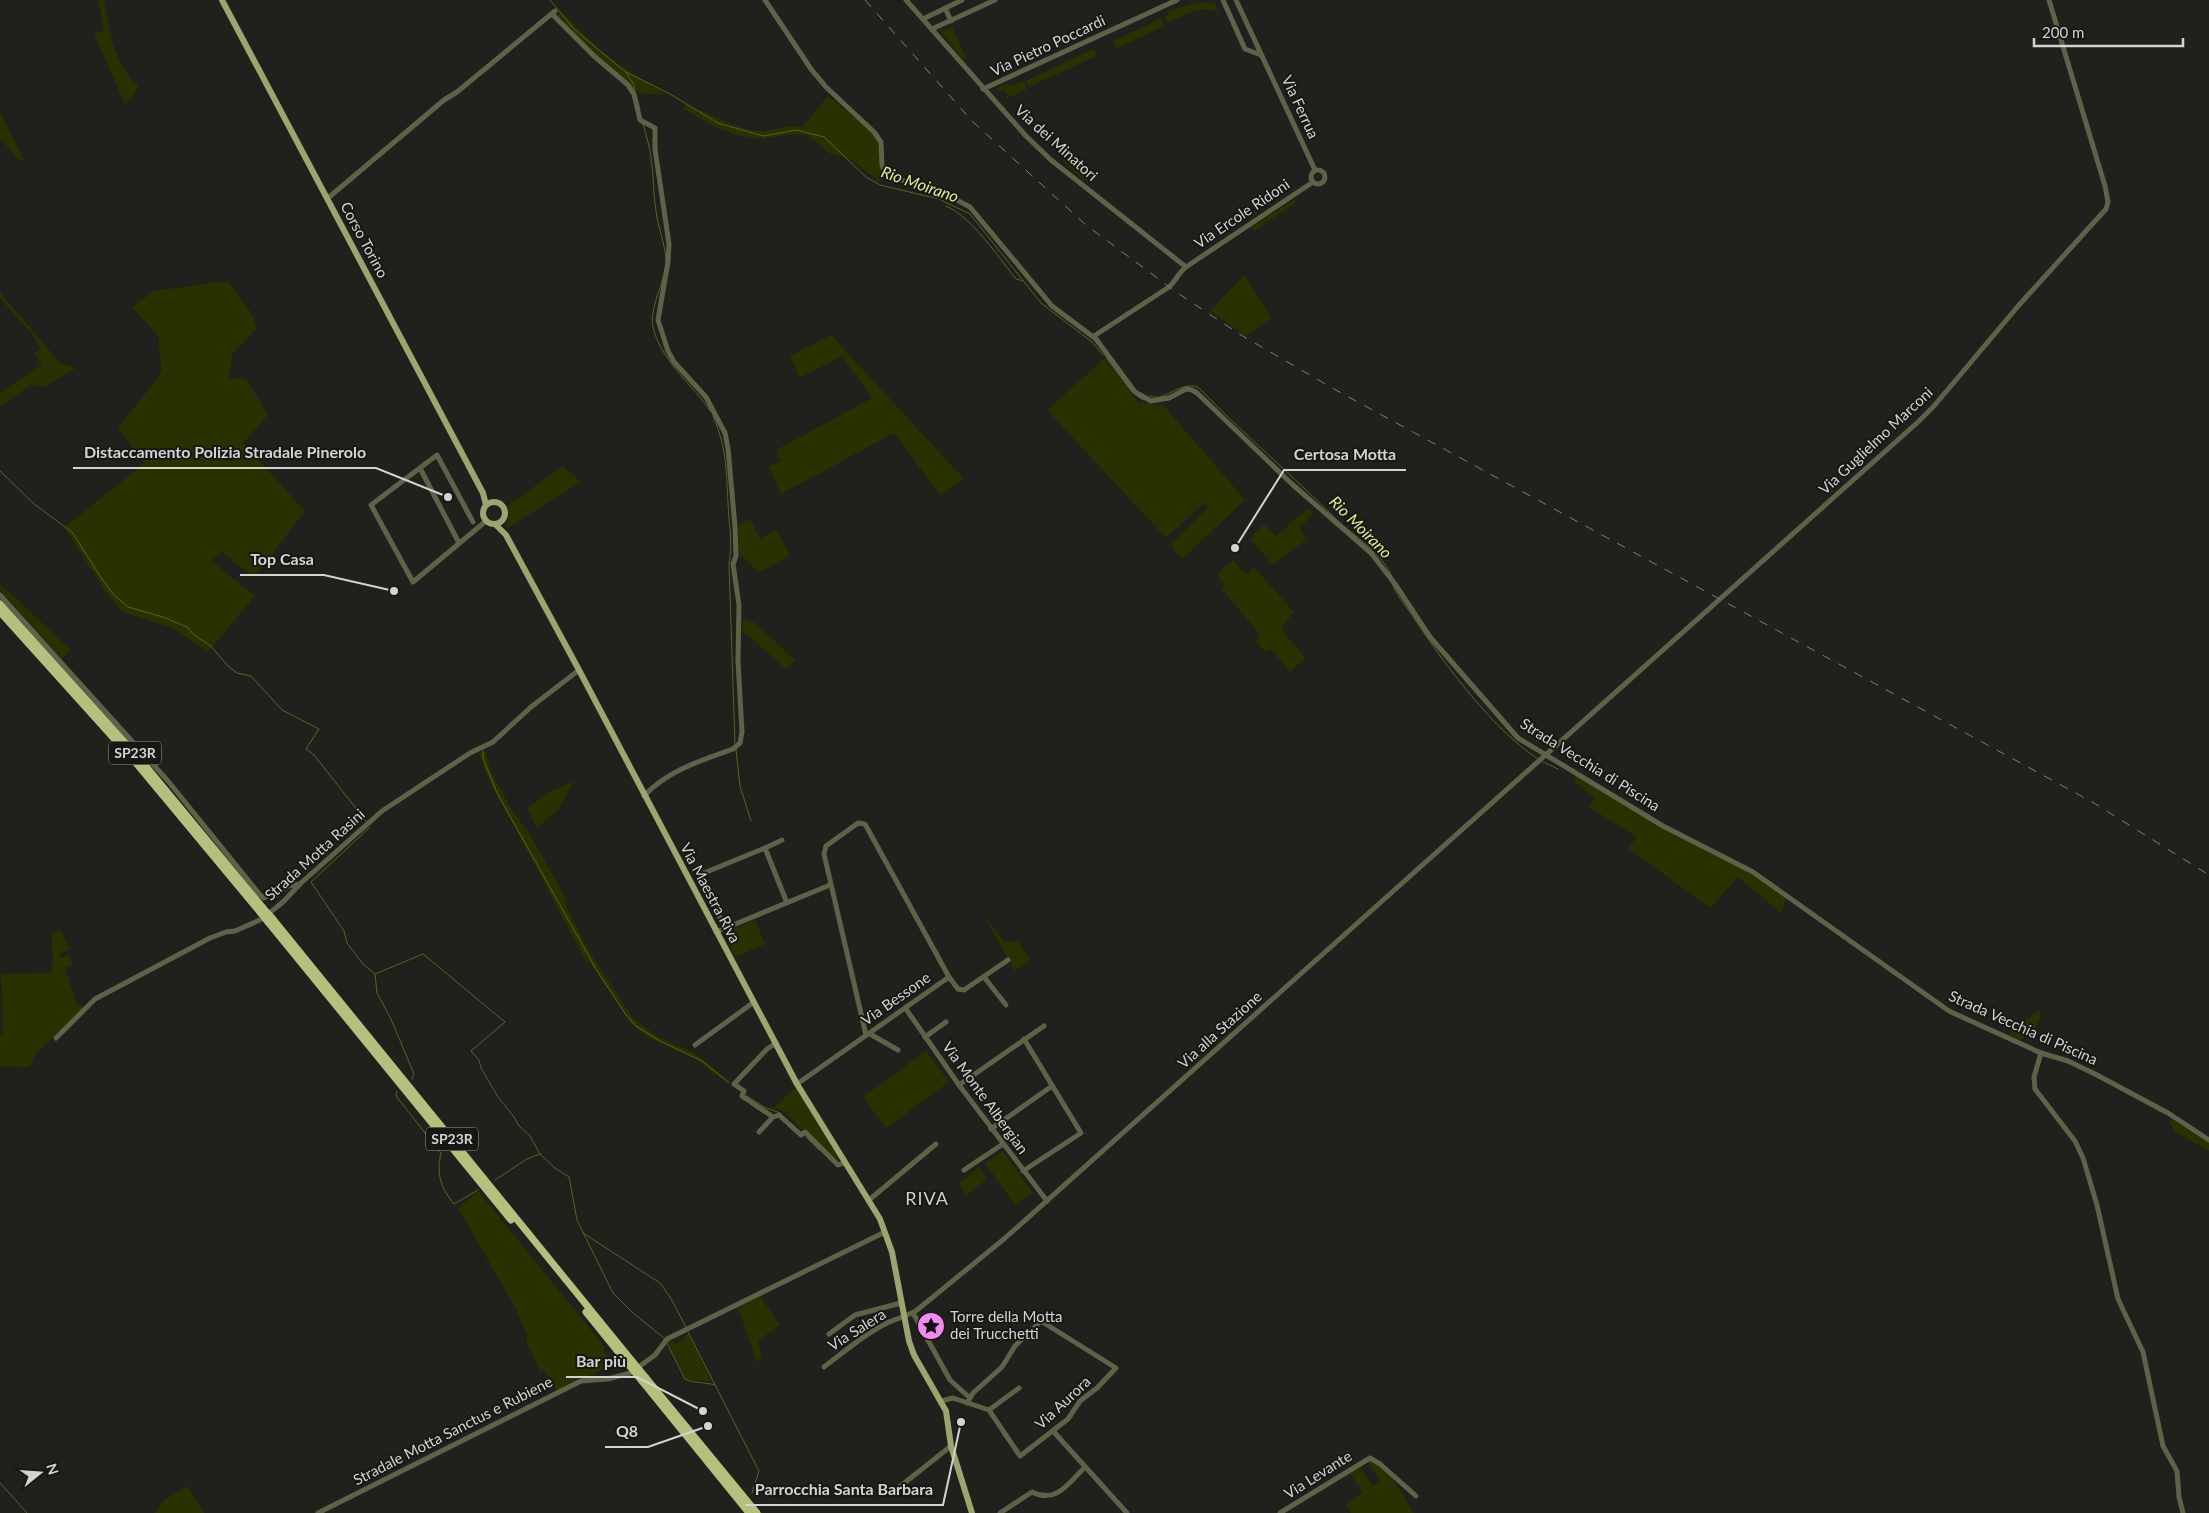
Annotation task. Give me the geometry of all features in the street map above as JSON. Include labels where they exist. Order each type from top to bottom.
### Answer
[{"type":"highway","name":"SP23R","points":[[0,604],[139,758],[630,1363],[757,1513]]},
{"type":"highway","name":"SP23R","points":[[0,612],[136,763],[262,910]]},
{"type":"highway","name":"SP23R","points":[[644,1380],[749,1513]]},
{"type":"main road","name":"Corso Torino","points":[[222,0],[483,493]]},
{"type":"main road","points":[[483,493],[494,502],[500,504],[504,510],[499,523],[486,521],[482,514],[486,505],[483,493]]},
{"type":"main road","points":[[486,505],[494,502]]},
{"type":"main road","name":"Via Maestra Riva","points":[[499,523],[579,670],[797,1084],[844,1163],[869,1200],[885,1232],[892,1252],[901,1303],[914,1355],[942,1401],[949,1425],[951,1446],[972,1513]]},
{"type":"street","name":"Strada Vecchia di Piscina","points":[[764,0],[811,70],[826,87],[874,132],[881,142],[882,165],[886,176],[916,184],[970,207],[1052,306],[1094,336],[1135,392],[1151,401],[1169,398],[1186,389],[1197,393],[1294,485],[1366,548],[1395,584],[1430,637],[1518,738],[1663,826],[1753,872],[1949,1011],[2041,1053],[2068,1061],[2095,1074],[2168,1114],[2209,1140]]},
{"type":"street","name":"Via dei Minatori","points":[[906,0],[983,90],[1051,160],[1186,267]]},
{"type":"street","points":[[923,19],[962,0]]},
{"type":"street","points":[[932,29],[995,0]]},
{"type":"street","name":"Via Pietro Poccardi","points":[[983,90],[1177,0]]},
{"type":"street","points":[[1223,0],[1246,49],[1261,55]]},
{"type":"street","name":"Via Ferrua","points":[[1236,0],[1315,170]]},
{"type":"street","name":"Via Guglielmo Marconi","points":[[1546,755],[1918,422],[1934,406],[2024,299],[2106,208],[2108,202],[2105,186],[2049,0]]},
{"type":"street","points":[[945,8],[951,21]]},
{"type":"street","points":[[328,198],[444,100],[457,92],[554,12],[594,56],[628,85],[634,94],[642,122],[655,128],[655,150],[669,244],[668,262],[658,320],[668,351],[674,362],[706,397],[725,433],[728,448],[735,527],[736,556],[733,564],[739,605],[738,661],[742,732],[740,743],[732,749],[662,780],[644,796]]},
{"type":"street","points":[[1315,170],[1324,172],[1325,178],[1319,184],[1313,182],[1311,175],[1315,170]]},
{"type":"street","name":"Via Ercole Ridoni","points":[[1094,336],[1174,283],[1180,271],[1313,182]]},
{"type":"street","points":[[473,522],[438,456],[371,505],[413,582],[486,521]]},
{"type":"street","points":[[420,468],[459,543]]},
{"type":"street","points":[[0,595],[168,781],[260,895],[264,898],[289,886],[301,884]]},
{"type":"street","name":"Strada Motta Rasini","points":[[56,1038],[95,999],[210,938],[235,931],[262,919],[284,902],[301,884],[382,811],[470,753],[493,742],[531,707],[579,670]]},
{"type":"street","name":"Via alla Stazione","points":[[904,1317],[913,1313],[1047,1202],[1546,755]]},
{"type":"street","points":[[898,1050],[868,1034],[830,885],[824,854],[826,846],[858,823],[865,824],[950,977]]},
{"type":"street","points":[[725,928],[702,881],[704,873],[782,840]]},
{"type":"street","points":[[765,848],[788,902]]},
{"type":"street","points":[[716,932],[830,885]]},
{"type":"street","name":"Via Bessone","points":[[797,1084],[950,977],[961,990],[1008,960]]},
{"type":"street","points":[[984,977],[1006,1005]]},
{"type":"street","points":[[695,1045],[754,1002]]},
{"type":"street","name":"Via Monte Albergian","points":[[906,1009],[959,1085],[1047,1202]]},
{"type":"street","points":[[925,1037],[946,1022]]},
{"type":"street","points":[[959,1085],[1044,1026]]},
{"type":"street","points":[[1023,1171],[1080,1133],[1024,1039]]},
{"type":"street","name":"Via Maestra Riva","points":[[776,1043],[767,1049],[734,1084],[744,1091],[742,1096],[772,1117],[779,1115],[801,1136],[805,1132],[838,1165],[844,1163]]},
{"type":"street","points":[[2041,1053],[2034,1077],[2034,1089],[2075,1141],[2084,1158],[2097,1205],[2118,1299],[2143,1352],[2163,1446],[2177,1471],[2179,1497],[2183,1513]]},
{"type":"street","points":[[992,1129],[1052,1086]]},
{"type":"street","points":[[758,1132],[772,1117]]},
{"type":"street","points":[[869,1200],[936,1144]]},
{"type":"street","points":[[964,1170],[1003,1144]]},
{"type":"street","points":[[640,1366],[655,1354],[667,1339],[885,1232]]},
{"type":"street","points":[[829,1334],[856,1316],[901,1303]]},
{"type":"street","points":[[913,1313],[950,1380],[968,1401]]},
{"type":"street","name":"Via Salera","points":[[824,1367],[861,1339],[890,1322],[904,1317]]},
{"type":"street","name":"Via Aurora","points":[[968,1401],[1002,1367],[1015,1346],[1041,1321],[1116,1368],[1097,1388],[1080,1401],[1068,1419],[1020,1456],[989,1410]]},
{"type":"street","name":"Stradale Motta Sanctus e Rubiene","points":[[318,1513],[581,1381],[608,1379],[630,1374]]},
{"type":"street","points":[[942,1401],[951,1397],[968,1401],[989,1410],[1019,1388]]},
{"type":"street","points":[[1053,1431],[1084,1468],[1127,1513]]},
{"type":"street","points":[[893,1492],[951,1446]]},
{"type":"street","name":"Via Levante","points":[[1280,1513],[1370,1458],[1380,1464],[1416,1496]]},
{"type":"street","points":[[1000,1513],[1032,1492],[1049,1498],[1084,1468]]},
{"type":"green space","points":[[98,0],[104,0],[111,36],[118,57],[129,77],[138,86],[132,97],[125,104],[94,34],[104,30]]},
{"type":"green space","points":[[1196,3],[1214,3],[1219,12],[1200,10],[1170,22],[1167,21],[1165,16],[1169,14],[1168,11]]},
{"type":"green space","points":[[562,12],[596,47],[625,69],[666,94],[641,94],[602,61],[556,15]]},
{"type":"green space","points":[[1162,18],[1164,26],[1117,48],[1113,41]]},
{"type":"green space","points":[[952,27],[966,58],[963,60],[941,32]]},
{"type":"green space","points":[[1093,49],[1097,56],[1029,87],[1026,81]]},
{"type":"green space","points":[[1024,81],[1027,89],[1006,99],[1007,95],[1003,90],[999,92],[997,88],[1008,83],[1009,86]]},
{"type":"green space","points":[[828,96],[872,132],[879,142],[884,175],[880,182],[849,158],[831,154],[807,135],[786,135],[761,139],[736,135],[715,127],[684,109],[685,104],[746,129],[767,131],[792,126],[802,127]]},
{"type":"green space","points":[[0,111],[25,162],[17,158],[0,138]]},
{"type":"green space","points":[[1072,152],[1075,153],[1087,179],[1084,180],[1063,162],[1064,156]]},
{"type":"green space","points":[[1295,199],[1297,202],[1254,231],[1252,227]]},
{"type":"green space","points":[[1244,275],[1272,318],[1246,336],[1210,311]]},
{"type":"green space","points":[[228,281],[252,314],[257,328],[232,354],[229,378],[246,379],[268,415],[243,443],[305,511],[254,578],[222,552],[211,561],[255,596],[208,652],[171,627],[122,612],[104,589],[66,530],[67,524],[144,463],[118,428],[162,372],[158,336],[132,307],[154,291]]},
{"type":"green space","points":[[0,292],[60,363],[76,368],[44,387],[32,384],[0,407],[0,393],[42,364],[34,354],[41,349],[33,336],[0,298]]},
{"type":"green space","points":[[831,335],[964,479],[940,495],[894,433],[781,494],[769,467],[781,461],[776,450],[872,398],[842,356],[800,378],[790,356]]},
{"type":"green space","points":[[1104,359],[1138,402],[1164,406],[1245,500],[1182,559],[1173,549],[1172,543],[1209,507],[1204,503],[1166,538],[1047,410]]},
{"type":"green space","points":[[563,466],[581,482],[506,529],[509,516],[506,507]]},
{"type":"green space","points":[[1308,508],[1314,513],[1299,528],[1306,540],[1273,565],[1250,539],[1264,524],[1276,536]]},
{"type":"green space","points":[[750,518],[760,539],[776,529],[790,555],[759,573],[738,552],[737,527]]},
{"type":"green space","points":[[1233,560],[1246,574],[1254,567],[1294,612],[1281,629],[1306,658],[1290,672],[1271,649],[1265,652],[1256,642],[1260,634],[1221,589],[1225,586],[1217,574]]},
{"type":"green space","points":[[0,584],[71,650],[62,659],[0,590]]},
{"type":"green space","points":[[743,619],[755,623],[796,661],[786,669],[742,632]]},
{"type":"green space","points":[[485,750],[491,772],[510,807],[531,836],[565,897],[568,910],[594,959],[633,1018],[658,1037],[695,1053],[732,1083],[713,1073],[698,1060],[648,1037],[633,1026],[590,963],[586,961],[486,774],[479,754]]},
{"type":"green space","points":[[1576,776],[1676,835],[1747,870],[1786,898],[1781,913],[1738,877],[1710,908],[1628,848],[1637,837],[1589,807],[1595,797],[1574,782]]},
{"type":"green space","points":[[574,781],[559,809],[537,828],[527,809],[545,794]]},
{"type":"green space","points":[[984,916],[1005,942],[1018,941],[1030,960],[1015,971]]},
{"type":"green space","points":[[755,920],[765,944],[735,957],[727,938],[730,930]]},
{"type":"green space","points":[[62,931],[69,949],[59,954],[62,958],[69,955],[73,965],[65,968],[77,1005],[82,1004],[83,1008],[36,1053],[29,1067],[0,1066],[0,1034],[3,1034],[1,974],[51,973],[53,960],[51,932]]},
{"type":"green space","points":[[2039,1010],[2042,1016],[2034,1030],[2020,1040],[2008,1034]]},
{"type":"green space","points":[[926,1051],[949,1082],[886,1128],[863,1097]]},
{"type":"green space","points":[[796,1088],[840,1161],[834,1158],[804,1129],[802,1130],[784,1111],[773,1108]]},
{"type":"green space","points":[[2171,1119],[2209,1142],[2209,1151],[2176,1132],[2170,1124]]},
{"type":"green space","points":[[1003,1151],[1033,1193],[1015,1205],[985,1163]]},
{"type":"green space","points":[[979,1167],[987,1179],[967,1195],[958,1184]]},
{"type":"green space","points":[[478,1191],[605,1347],[603,1349],[612,1365],[557,1391],[544,1370],[540,1372],[527,1343],[527,1335],[514,1305],[458,1208]]},
{"type":"green space","points":[[760,1296],[780,1325],[758,1341],[762,1360],[757,1362],[738,1308]]},
{"type":"green space","points":[[688,1334],[711,1381],[687,1380],[668,1342],[671,1340],[674,1344],[685,1340],[684,1336]]},
{"type":"green space","points":[[1370,1460],[1390,1476],[1414,1513],[1351,1513],[1346,1504],[1363,1492],[1349,1472],[1359,1466],[1373,1486],[1380,1481],[1367,1461]]},
{"type":"green space","points":[[188,1486],[204,1513],[155,1513],[164,1500]]},
{"type":"waterway","name":"Rio Moirano","points":[[550,0],[575,30],[623,70]]},
{"type":"waterway","points":[[624,70],[633,83],[640,110]]},
{"type":"waterway","name":"Rio Moirano","points":[[626,72],[670,94],[718,123],[763,136],[797,130],[824,137],[866,177],[880,185],[939,199],[970,214],[1041,303],[1092,342],[1103,355]]},
{"type":"waterway","points":[[643,124],[648,141],[653,171],[655,205],[666,260],[653,313],[654,331],[672,364],[711,412]]},
{"type":"waterway","points":[[946,206],[956,211],[975,228],[1016,279],[1023,281]]},
{"type":"waterway","points":[[1106,358],[1131,391]]},
{"type":"waterway","name":"Rio Moirano","points":[[1150,396],[1161,397],[1184,387],[1198,387],[1336,519],[1376,553],[1393,579]]},
{"type":"waterway","points":[[1136,395],[1143,400]]},
{"type":"waterway","points":[[713,416],[721,439],[727,479],[731,540],[729,564],[735,744]]},
{"type":"waterway","points":[[0,471],[34,504],[72,532],[113,594],[128,607],[163,617],[187,627],[194,635],[211,646],[227,665],[237,673],[251,676],[282,710],[319,729],[306,749],[314,755],[366,821]]},
{"type":"waterway","name":"Rio Moirano","points":[[1392,583],[1424,633],[1469,693],[1503,730],[1538,759]]},
{"type":"waterway","points":[[736,750],[740,786],[751,821]]},
{"type":"waterway","points":[[483,751],[483,758],[497,793],[596,969],[626,1015],[636,1026],[660,1041],[702,1061],[729,1083]]},
{"type":"waterway","name":"Rio Moirano","points":[[1543,762],[1558,769]]},
{"type":"waterway","points":[[370,827],[311,882],[344,931],[347,943],[363,964],[375,974],[377,993],[391,1019],[414,1074],[412,1079]]},
{"type":"waterway","points":[[375,974],[423,954],[505,1022],[471,1051],[479,1060],[481,1068],[498,1097],[519,1126],[530,1136],[540,1154],[555,1168],[569,1177],[577,1220],[613,1293],[632,1312],[664,1338]]},
{"type":"waterway","points":[[397,1091],[396,1096],[441,1153],[439,1174],[443,1186],[454,1204],[478,1190]]},
{"type":"waterway","points":[[747,1096],[764,1107],[780,1113]]},
{"type":"waterway","points":[[807,1138],[819,1150]]},
{"type":"waterway","points":[[495,1180],[527,1159],[540,1154]]},
{"type":"waterway","points":[[583,1233],[660,1283],[686,1327]]},
{"type":"waterway","points":[[688,1332],[715,1385]]},
{"type":"waterway","points":[[667,1343],[685,1379],[715,1385],[759,1471],[752,1493]]},
{"type":"waterway","points":[[0,1483],[27,1513]]},
{"type":"railway","points":[[865,0],[972,121],[1086,225],[1176,292],[1241,335],[1334,389],[2094,803],[2209,875]]},
{"type":"place","name":"Distaccamento Polizia Stradale Pinerolo","points":[[448,497]]},
{"type":"place","name":"Certosa Motta","points":[[1235,548]]},
{"type":"place","name":"Top Casa","points":[[394,591]]},
{"type":"place","name":"Torre della Motta dei Trucchetti","points":[[931,1326]]},
{"type":"place","name":"Bar più","points":[[703,1411]]},
{"type":"place","name":"Parrocchia Santa Barbara","points":[[961,1422]]},
{"type":"place","name":"Q8","points":[[708,1426]]},
{"type":"district","name":"RIVA","points":[[927,1199]]}]
